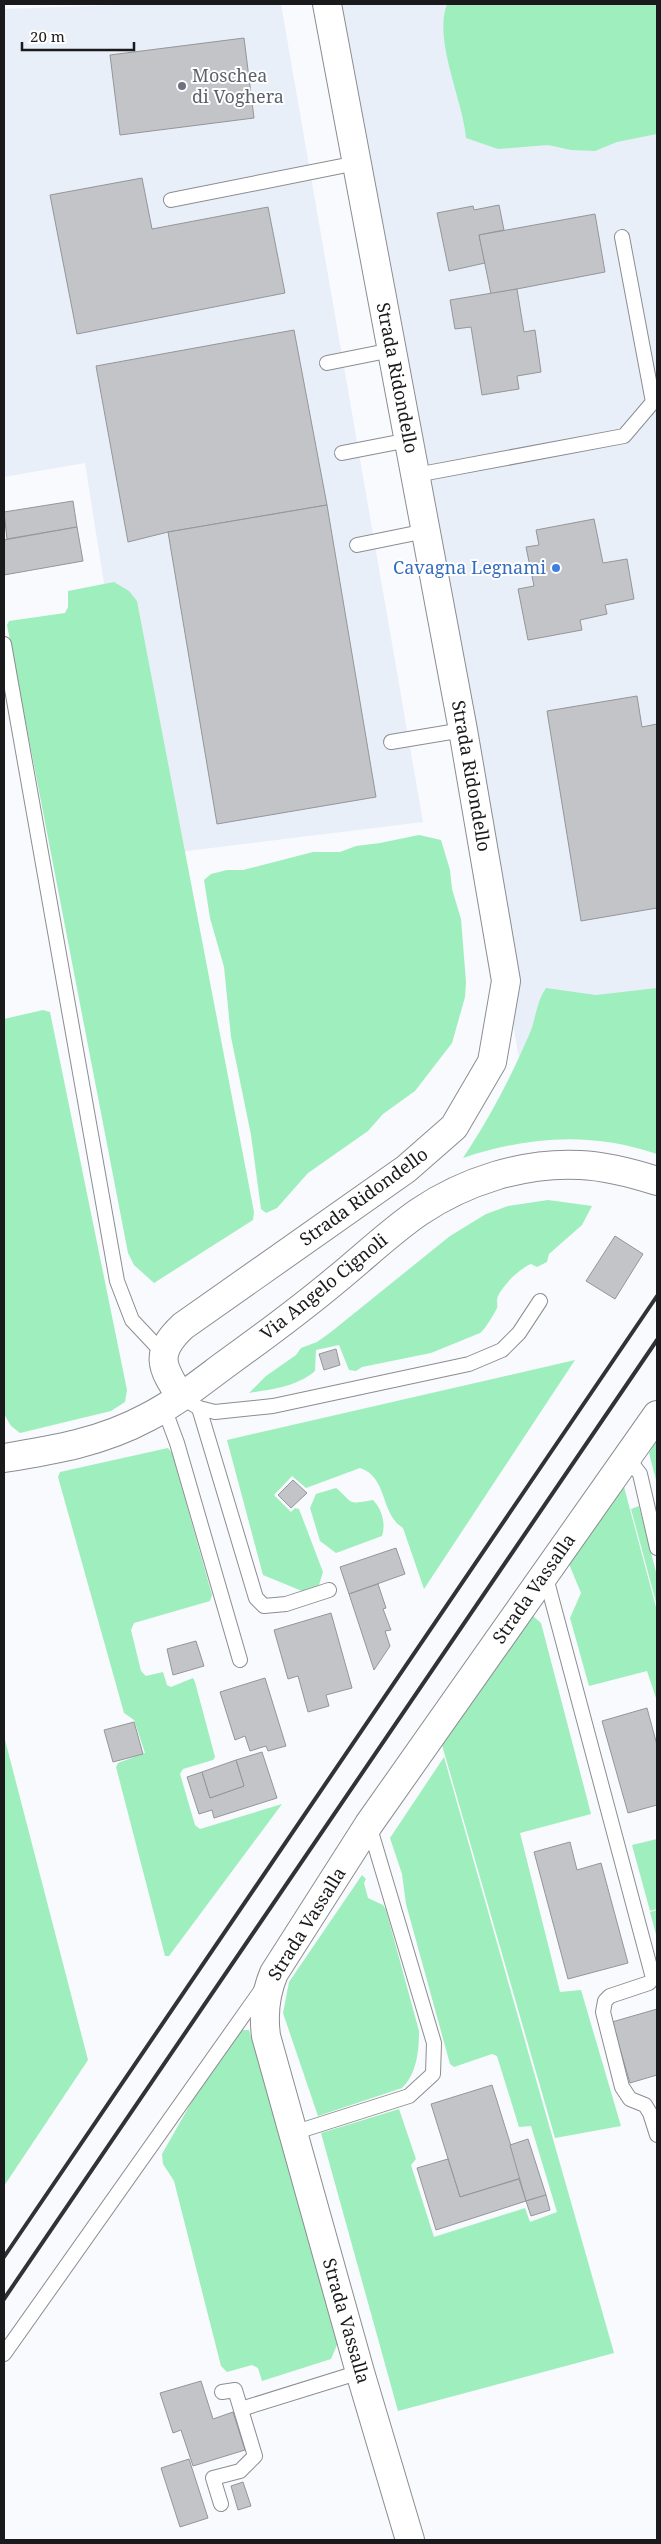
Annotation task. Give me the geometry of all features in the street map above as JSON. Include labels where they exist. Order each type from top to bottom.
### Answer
[{"type":"street","name":"Strada Ridondello","points":[[163,1353],[170,1338],[183,1326],[406,1169],[454,1128],[492,1062],[506,982],[463,730],[327,4]]},
{"type":"street","name":"Via Angelo Cignoli","points":[[4,1458],[77,1446],[121,1431],[181,1404],[392,1232],[421,1211],[453,1193],[489,1178],[534,1167],[579,1165],[624,1171],[657,1181]]},
{"type":"street","points":[[163,1353],[163,1366],[181,1404]]},
{"type":"street","name":"Strada Vassalla","points":[[410,2540],[360,2372],[266,2036],[264,2017],[268,1986],[274,1972],[369,1824],[657,1415]]},
{"type":"lane","points":[[171,200],[357,163]]},
{"type":"lane","points":[[416,475],[624,436],[653,402],[622,237]]},
{"type":"lane","points":[[327,363],[392,350]]},
{"type":"lane","points":[[342,453],[409,440]]},
{"type":"lane","points":[[358,545],[426,531]]},
{"type":"lane","points":[[4,644],[117,1281],[132,1320],[163,1353]]},
{"type":"lane","points":[[391,742],[463,730]]},
{"type":"lane","points":[[181,1404],[215,1412],[273,1406],[469,1364],[502,1350],[519,1333],[540,1300]]},
{"type":"lane","points":[[181,1404],[256,1598],[264,1606],[286,1604],[329,1590]]},
{"type":"lane","points":[[181,1404],[177,1443],[240,1660]]},
{"type":"lane","points":[[627,1457],[640,1474],[657,1548]]},
{"type":"lane","points":[[545,1573],[652,1978],[650,1983],[610,1996],[605,2001],[603,2012],[622,2087],[630,2099],[644,2105],[650,2113],[657,2135]]},
{"type":"lane","points":[[293,2133],[409,2096],[434,2074],[434,2043],[369,1824]]},
{"type":"lane","points":[[4,2354],[274,1972]]},
{"type":"lane","points":[[241,2409],[360,2372]]},
{"type":"lane","points":[[222,2392],[235,2390],[255,2456],[240,2471],[213,2478],[222,2504]]},
{"type":"shaded area","points":[[148,4],[281,4],[423,822],[147,856],[85,463],[4,477],[4,9]]},
{"type":"shaded area","points":[[341,4],[657,4],[657,1111],[522,1077]]},
{"type":"green space","points":[[447,4],[657,4],[657,134],[617,142],[595,151],[571,150],[548,145],[498,149],[466,138],[446,52],[444,19]]},
{"type":"green space","points":[[114,582],[129,591],[137,601],[254,1212],[253,1220],[154,1283],[134,1265],[128,1253],[7,625],[9,621],[65,613],[68,607],[68,591]]},
{"type":"green space","points":[[419,835],[441,840],[461,919],[466,982],[465,997],[452,1043],[415,1091],[383,1114],[368,1131],[308,1173],[277,1208],[266,1213],[261,1209],[251,1135],[231,1037],[224,967],[210,918],[204,880],[211,874],[227,870],[243,870],[313,852],[340,852],[356,846]]},
{"type":"green space","points":[[546,988],[596,995],[657,988],[657,1154],[608,1142],[560,1140],[512,1145],[463,1158],[499,1098],[531,1029],[540,999]]},
{"type":"green space","points":[[43,1010],[50,1012],[127,1390],[125,1402],[111,1411],[20,1433],[11,1426],[4,1414],[4,1019]]},
{"type":"green space","points":[[548,1200],[592,1206],[582,1225],[549,1254],[547,1262],[537,1267],[531,1264],[527,1266],[508,1282],[498,1296],[496,1310],[480,1333],[431,1353],[362,1367],[356,1371],[349,1370],[339,1345],[316,1350],[315,1371],[308,1376],[292,1384],[249,1393],[266,1376],[296,1355],[301,1348],[317,1342],[331,1332],[450,1236],[486,1214],[508,1206]]},
{"type":"green space","points":[[575,1360],[424,1589],[403,1528],[391,1514],[375,1479],[360,1468],[306,1488],[292,1476],[274,1495],[291,1512],[295,1508],[299,1509],[323,1572],[319,1585],[302,1591],[263,1575],[227,1440]]},
{"type":"green space","points":[[657,1438],[657,1484],[649,1453]]},
{"type":"green space","points":[[168,1448],[172,1453],[212,1595],[210,1601],[134,1623],[131,1630],[141,1671],[146,1676],[163,1672],[167,1685],[171,1687],[193,1678],[195,1682],[215,1757],[213,1760],[183,1769],[180,1774],[195,1825],[200,1829],[282,1804],[169,1956],[165,1956],[116,1767],[118,1763],[145,1753],[134,1720],[124,1713],[58,1477],[60,1472]]},
{"type":"green space","points":[[623,1483],[657,1611],[657,1701],[647,1671],[589,1686],[570,1618],[581,1593],[569,1564]]},
{"type":"green space","points":[[336,1488],[351,1502],[373,1500],[379,1508],[382,1517],[384,1527],[382,1536],[336,1553],[320,1541],[310,1508],[316,1494]]},
{"type":"green space","points":[[639,1506],[657,1576],[657,1606],[631,1509]]},
{"type":"green space","points":[[533,1616],[541,1623],[591,1814],[520,1833],[560,1992],[581,1990],[621,2126],[555,2138],[442,1745]]},
{"type":"green space","points":[[4,1736],[88,2060],[4,2186]]},
{"type":"green space","points":[[444,1757],[614,2353],[398,2411],[321,2133],[399,2109],[416,2159],[411,2165],[434,2237],[525,2208],[530,2222],[557,2212],[531,2126],[519,2127],[497,2056],[492,2054],[454,2067],[450,2064],[406,1904],[402,1874],[390,1838]]},
{"type":"green space","points":[[657,1839],[657,1909],[650,1911],[632,1845]]},
{"type":"green space","points":[[362,1875],[366,1879],[364,1883],[368,1898],[383,1905],[386,1910],[419,2031],[418,2054],[411,2076],[402,2088],[318,2116],[283,2013],[289,1982]]},
{"type":"green space","points":[[657,1910],[657,1938],[650,1912]]},
{"type":"green space","points":[[242,2030],[249,2030],[337,2330],[337,2345],[331,2359],[262,2381],[258,2368],[252,2365],[227,2372],[221,2366],[174,2181],[163,2164],[162,2154],[203,2082]]},
{"type":"building","name":"Moschea di Voghera","points":[[244,38],[254,118],[120,135],[110,55]]},
{"type":"building","points":[[142,178],[152,229],[268,207],[285,293],[77,334],[50,195]]},
{"type":"building","points":[[499,205],[504,230],[479,235],[485,263],[449,271],[437,213],[473,206],[474,210]]},
{"type":"building","points":[[595,214],[605,272],[491,294],[479,235]]},
{"type":"building","points":[[517,289],[524,332],[535,330],[541,372],[517,376],[519,389],[482,395],[471,327],[455,329],[450,300]]},
{"type":"building","points":[[294,330],[327,505],[168,532],[128,542],[96,366]]},
{"type":"building","points":[[73,501],[77,527],[7,539],[4,512]]},
{"type":"building","points":[[327,505],[376,797],[217,824],[168,532]]},
{"type":"building","points":[[594,519],[603,563],[627,559],[634,599],[605,605],[607,614],[580,620],[582,630],[528,640],[518,589],[534,586],[526,547],[539,545],[536,530]]},
{"type":"building","points":[[77,527],[83,561],[4,575],[4,540]]},
{"type":"building","points":[[637,696],[642,727],[657,724],[657,908],[581,921],[547,711]]},
{"type":"building","points":[[615,1236],[643,1254],[615,1299],[586,1281]]},
{"type":"building","points":[[336,1349],[340,1365],[324,1370],[319,1354]]},
{"type":"building","points":[[293,1480],[307,1493],[291,1508],[278,1495]]},
{"type":"building","points":[[396,1548],[405,1574],[349,1594],[340,1567]]},
{"type":"building","points":[[378,1584],[386,1608],[383,1609],[391,1630],[385,1631],[390,1646],[374,1670],[349,1594]]},
{"type":"building","points":[[331,1613],[352,1688],[326,1695],[329,1706],[308,1712],[298,1676],[288,1679],[274,1630]]},
{"type":"building","points":[[196,1641],[204,1666],[173,1675],[167,1649]]},
{"type":"building","points":[[265,1678],[286,1746],[268,1751],[266,1746],[250,1751],[245,1736],[235,1740],[220,1692]]},
{"type":"building","points":[[647,1708],[657,1745],[657,1805],[628,1813],[602,1721]]},
{"type":"building","points":[[134,1722],[143,1754],[113,1762],[104,1730]]},
{"type":"building","points":[[262,1752],[277,1798],[214,1818],[212,1810],[199,1814],[187,1777],[202,1772],[210,1798],[244,1786],[236,1760]]},
{"type":"building","points":[[236,1760],[244,1786],[210,1798],[202,1772]]},
{"type":"building","points":[[570,1842],[577,1870],[601,1863],[628,1963],[568,1979],[534,1852]]},
{"type":"building","points":[[657,2009],[657,2075],[630,2083],[612,2022]]},
{"type":"building","points":[[492,2085],[521,2178],[460,2197],[431,2104]]},
{"type":"building","points":[[528,2139],[546,2195],[526,2201],[510,2145]]},
{"type":"building","points":[[448,2159],[460,2197],[519,2179],[526,2201],[436,2230],[417,2168]]},
{"type":"building","points":[[546,2195],[550,2210],[531,2216],[526,2201]]},
{"type":"building","points":[[201,2381],[213,2419],[233,2412],[245,2450],[193,2466],[181,2430],[173,2433],[160,2393]]},
{"type":"building","points":[[189,2459],[208,2518],[180,2527],[161,2468]]},
{"type":"building","points":[[243,2482],[251,2506],[238,2510],[231,2486]]},
{"type":"railway","points":[[4,2257],[657,1296]]},
{"type":"railway","points":[[4,2299],[657,1340]]},
{"type":"place","name":"Moschea di Voghera","points":[[182,86]]},
{"type":"place","name":"Cavagna Legnami","points":[[556,568]]}]
